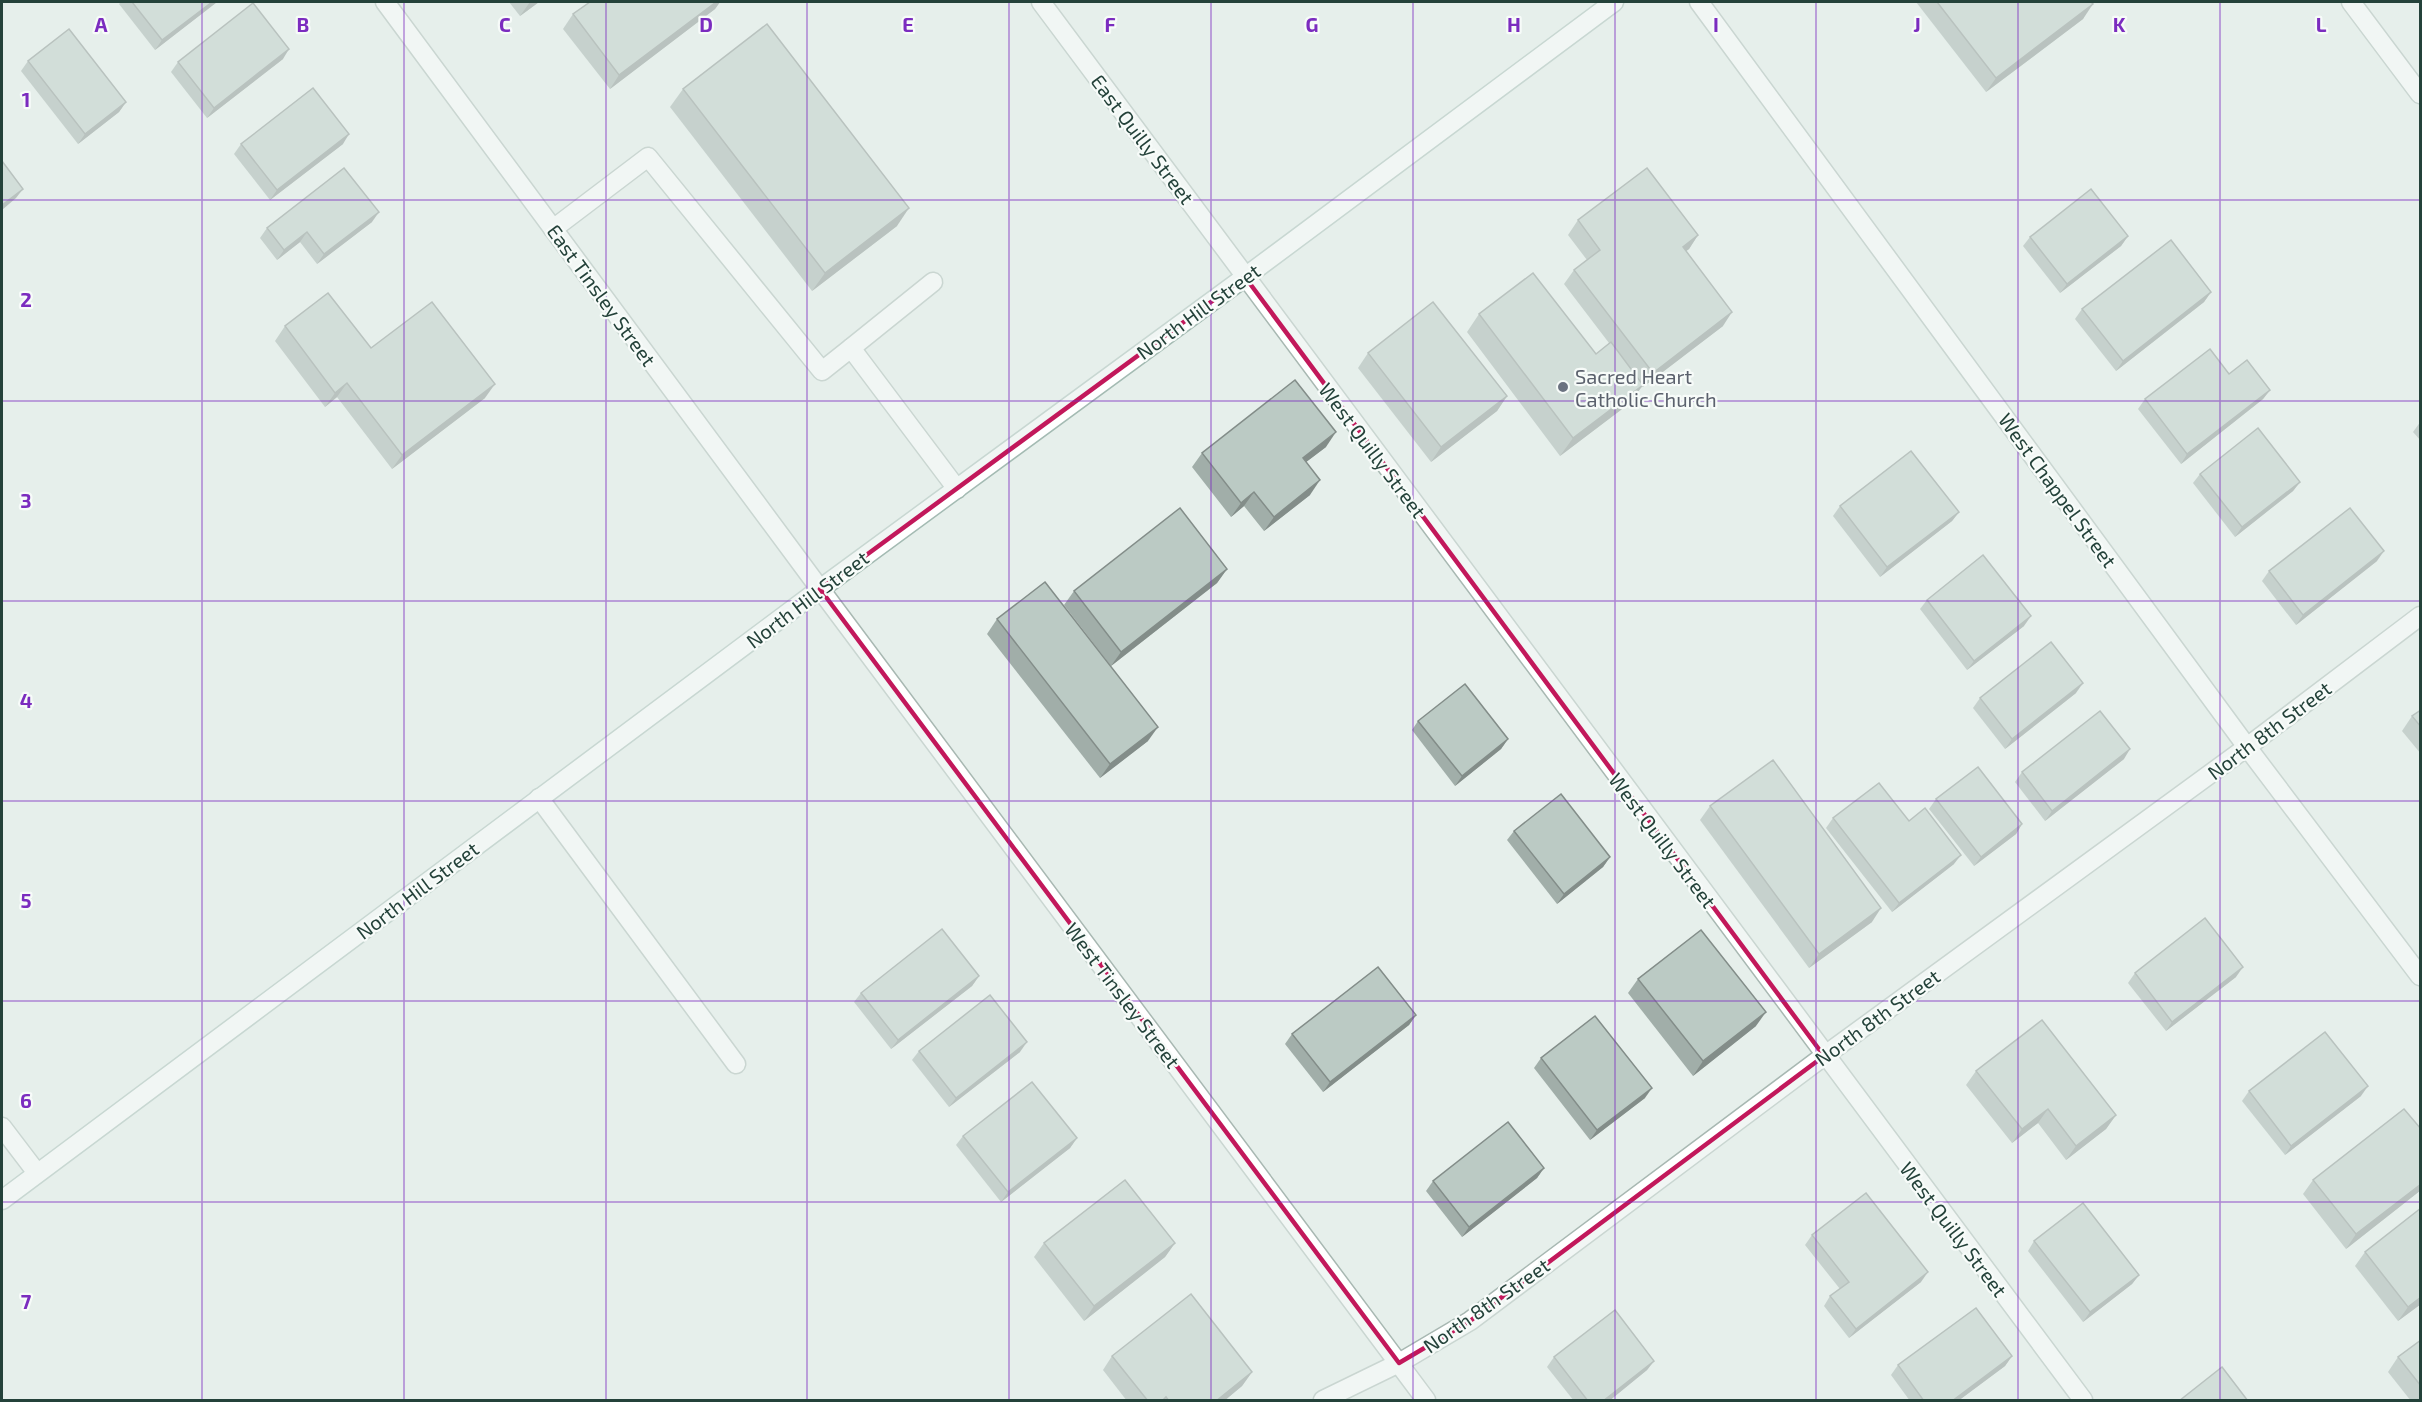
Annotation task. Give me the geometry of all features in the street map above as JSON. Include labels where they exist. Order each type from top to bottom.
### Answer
[{"type":"street","name":"East Tinsley Street","points":[[385,2],[820,589]]},
{"type":"street","name":"East Quilly Street","points":[[1041,2],[1245,278]]},
{"type":"street","name":"North Hill Street","points":[[2,1200],[820,589],[1245,278],[1614,2]]},
{"type":"street","name":"West Chappel Street","points":[[1699,2],[2247,747],[2421,976]]},
{"type":"street","points":[[2352,2],[2421,94]]},
{"type":"street","points":[[553,229],[648,157],[822,371],[933,282]]},
{"type":"street","name":"West Quilly Street","points":[[1245,278],[2083,1401]]},
{"type":"street","points":[[851,348],[957,489]]},
{"type":"street","name":"West Tinsley Street","points":[[820,589],[1426,1401]]},
{"type":"street","name":"North 8th Street","points":[[1323,1401],[1399,1363],[1470,1321],[1824,1056],[2247,747],[2421,616]]},
{"type":"street","points":[[539,798],[736,1064]]},
{"type":"street","points":[[2,1127],[38,1173]]},
{"type":"highlighted area","points":[[1245,277],[1824,1056],[1470,1321],[1399,1363],[820,589]]},
{"type":"building","points":[[132,2],[212,2],[162,40]]},
{"type":"building","points":[[590,2],[716,2],[619,75],[573,14]]},
{"type":"building","points":[[1937,2],[2091,2],[2093,4],[1996,78]]},
{"type":"building","points":[[253,3],[289,49],[214,108],[178,62]]},
{"type":"building","points":[[767,24],[909,208],[825,273],[683,89]]},
{"type":"building","points":[[69,29],[126,102],[85,134],[28,61]]},
{"type":"building","points":[[313,88],[349,134],[277,190],[241,144]]},
{"type":"building","points":[[2,161],[23,189],[2,205]]},
{"type":"building","points":[[344,168],[379,212],[324,254],[307,232],[284,250],[267,228]]},
{"type":"building","points":[[1647,168],[1698,235],[1683,247],[1732,312],[1653,373],[1574,270],[1600,250],[1578,220]]},
{"type":"building","points":[[2091,189],[2128,236],[2067,284],[2030,237]]},
{"type":"building","points":[[2171,240],[2211,292],[2123,361],[2082,309]]},
{"type":"building","name":"Sacred Heart Catholic Church","points":[[1533,273],[1596,354],[1611,342],[1643,385],[1573,438],[1479,314]]},
{"type":"building","points":[[328,293],[371,348],[432,302],[495,384],[402,455],[347,383],[335,393],[285,326]]},
{"type":"building","points":[[1433,302],[1507,396],[1441,447],[1368,353]]},
{"type":"building","points":[[2210,349],[2229,374],[2247,360],[2270,390],[2187,454],[2145,399]]},
{"type":"building","points":[[1295,380],[1336,432],[1303,458],[1320,480],[1274,517],[1254,492],[1241,503],[1202,453]]},
{"type":"building","points":[[2258,428],[2300,482],[2242,527],[2200,474]]},
{"type":"building","points":[[1911,451],[1959,512],[1887,567],[1840,506]]},
{"type":"building","points":[[1180,508],[1227,569],[1121,652],[1074,591]]},
{"type":"building","points":[[2350,508],[2384,551],[2303,615],[2269,571]]},
{"type":"building","points":[[1983,555],[2031,616],[1974,661],[1927,600]]},
{"type":"building","points":[[1045,582],[1158,727],[1110,764],[997,619]]},
{"type":"building","points":[[2051,642],[2083,683],[2012,739],[1980,698]]},
{"type":"building","points":[[1465,684],[1508,739],[1462,776],[1418,721]]},
{"type":"building","points":[[2421,710],[2421,727],[2412,716]]},
{"type":"building","points":[[2100,711],[2130,749],[2052,811],[2022,772]]},
{"type":"building","points":[[1773,760],[1881,908],[1819,954],[1710,806]]},
{"type":"building","points":[[1978,767],[2022,824],[1981,857],[1936,799]]},
{"type":"building","points":[[1879,783],[1909,821],[1925,808],[1961,855],[1899,903],[1833,818]]},
{"type":"building","points":[[1561,794],[1610,857],[1564,894],[1514,831]]},
{"type":"building","points":[[2205,918],[2243,967],[2172,1022],[2135,973]]},
{"type":"building","points":[[942,929],[979,976],[898,1040],[861,993]]},
{"type":"building","points":[[1701,930],[1766,1012],[1703,1061],[1638,979]]},
{"type":"building","points":[[1378,967],[1416,1015],[1330,1082],[1292,1034]]},
{"type":"building","points":[[990,995],[1027,1042],[956,1098],[919,1051]]},
{"type":"building","points":[[1595,1016],[1652,1088],[1597,1130],[1541,1058]]},
{"type":"building","points":[[2042,1020],[2116,1115],[2076,1146],[2048,1109],[2022,1129],[1976,1071]]},
{"type":"building","points":[[2325,1032],[2368,1086],[2291,1146],[2249,1091]]},
{"type":"building","points":[[1032,1082],[1077,1138],[1008,1192],[963,1136]]},
{"type":"building","points":[[2404,1109],[2421,1129],[2421,1184],[2356,1234],[2313,1180]]},
{"type":"building","points":[[1508,1122],[1544,1168],[1469,1227],[1433,1181]]},
{"type":"building","points":[[1125,1180],[1175,1243],[1094,1306],[1044,1243]]},
{"type":"building","points":[[1866,1193],[1928,1272],[1856,1329],[1830,1296],[1849,1282],[1812,1235]]},
{"type":"building","points":[[2083,1203],[2139,1275],[2090,1312],[2034,1241]]},
{"type":"building","points":[[2421,1208],[2421,1297],[2408,1307],[2365,1252]]},
{"type":"building","points":[[1191,1294],[1252,1372],[1216,1401],[1169,1401],[1166,1397],[1162,1401],[1148,1401],[1112,1356]]},
{"type":"building","points":[[1976,1308],[2012,1356],[1952,1401],[1924,1401],[1898,1365]]},
{"type":"building","points":[[1615,1310],[1654,1361],[1603,1401],[1588,1401],[1554,1357]]},
{"type":"building","points":[[2421,1340],[2421,1386],[2398,1357]]},
{"type":"building","points":[[2222,1367],[2248,1401],[2179,1401]]},
{"type":"place","name":"Sacred Heart Catholic Church","points":[[1563,387]]}]
